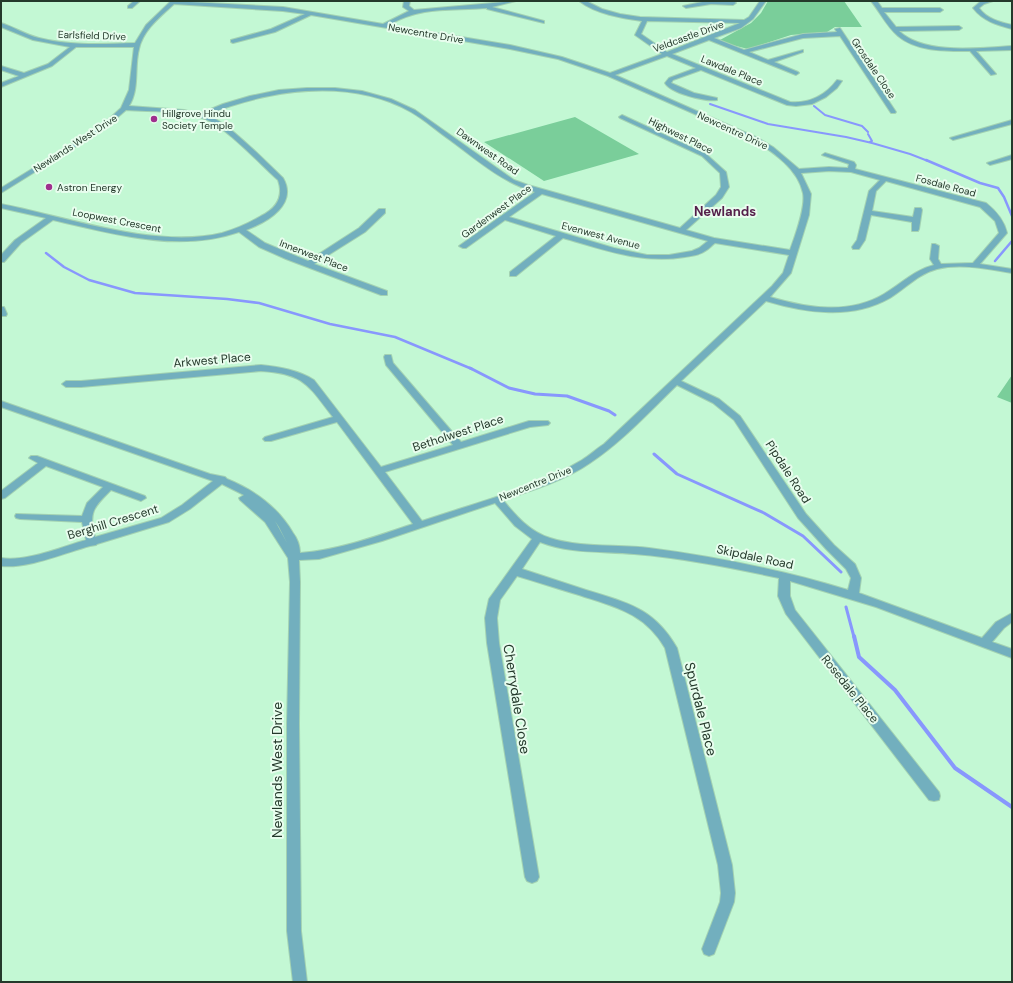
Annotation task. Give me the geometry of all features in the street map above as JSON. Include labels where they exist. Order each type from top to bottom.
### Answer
[{"type":"street","points":[[130,7],[137,1]]},
{"type":"street","points":[[407,1],[406,6],[413,12]]},
{"type":"street","points":[[483,1],[487,7],[542,22]]},
{"type":"street","points":[[385,25],[398,17],[413,12],[487,7],[512,1]]},
{"type":"street","points":[[582,1],[608,12],[645,19],[723,19],[745,22]]},
{"type":"street","name":"Veldcastle Drive","points":[[610,74],[729,31],[751,18],[763,1]]},
{"type":"street","points":[[874,1],[904,39],[921,45],[940,48],[1012,48]]},
{"type":"street","points":[[990,1],[978,5],[976,8],[978,12],[985,17],[1012,27]]},
{"type":"street","name":"Newcentre Drive","points":[[174,2],[283,8],[526,50],[562,59],[610,74],[756,139],[771,148],[798,171],[807,194],[805,214],[787,273],[766,298],[607,446],[586,462],[558,476],[497,499],[356,546],[329,553],[293,557]]},
{"type":"street","name":"Newlands West Drive","points":[[1,191],[102,128],[125,108],[131,96],[137,45],[147,28],[174,2]]},
{"type":"street","points":[[688,20],[684,5],[711,2],[733,2]]},
{"type":"street","points":[[882,10],[940,10]]},
{"type":"street","points":[[233,41],[244,39],[285,25],[310,13]]},
{"type":"street","name":"Lawdale Place","points":[[645,19],[638,34],[640,37],[667,54],[789,104],[800,105],[821,98],[839,81]]},
{"type":"street","name":"Earlsfield Drive","points":[[1,25],[36,39],[75,45],[137,45]]},
{"type":"street","points":[[895,29],[959,28]]},
{"type":"street","name":"Grosdale Close","points":[[744,52],[797,36],[839,31],[893,112]]},
{"type":"street","points":[[708,38],[796,73]]},
{"type":"street","points":[[1,85],[50,65],[75,45]]},
{"type":"street","points":[[971,49],[993,74]]},
{"type":"street","points":[[768,62],[801,51]]},
{"type":"street","points":[[1,68],[17,72],[24,76]]},
{"type":"street","points":[[702,68],[671,79],[668,83],[669,85],[699,98],[715,99]]},
{"type":"street","name":"Dawnwest Road","points":[[201,115],[240,100],[289,92],[330,90],[370,95],[402,105],[414,111],[512,181],[540,192],[713,240],[792,254]]},
{"type":"street","name":"Loopwest Crescent","points":[[1,206],[156,239],[182,240],[204,238],[240,229],[259,221],[272,212],[284,197],[286,189],[281,179],[214,121],[201,115],[174,111],[125,108]]},
{"type":"street","name":"Highwest Place","points":[[622,117],[704,156],[723,172],[725,187],[719,196],[681,231]]},
{"type":"street","points":[[953,138],[1012,122]]},
{"type":"street","points":[[824,155],[852,162],[853,165],[851,170]]},
{"type":"street","points":[[990,163],[1012,157]]},
{"type":"street","name":"Fosdale Road","points":[[798,171],[829,169],[851,170],[983,205],[993,213],[1002,226],[1003,233],[975,265]]},
{"type":"street","points":[[856,247],[861,240],[869,213],[873,191],[884,179]]},
{"type":"street","name":"Gardenwest Place","points":[[463,246],[540,192]]},
{"type":"street","points":[[915,229],[918,210]]},
{"type":"street","points":[[309,264],[362,230],[382,211]]},
{"type":"street","points":[[869,213],[916,220]]},
{"type":"street","points":[[1,260],[8,250],[22,238],[52,217]]},
{"type":"street","name":"Evenwest Avenue","points":[[505,218],[631,254],[657,257],[694,253],[702,250],[713,240]]},
{"type":"street","name":"Innerwest Place","points":[[240,229],[262,245],[289,257],[384,293]]},
{"type":"street","points":[[513,274],[562,235]]},
{"type":"street","points":[[936,246],[934,258],[939,266]]},
{"type":"street","points":[[766,298],[798,307],[839,310],[862,307],[887,296],[922,272],[939,266],[975,265],[1012,271]]},
{"type":"street","points":[[388,357],[389,363],[459,446]]},
{"type":"street","name":"Arkwest Place","points":[[66,384],[81,384],[260,368],[274,368],[295,373],[311,382],[420,525]]},
{"type":"street","name":"Pipdale Road","points":[[676,382],[707,395],[737,418],[802,516],[830,547],[851,567],[856,578],[853,595]]},
{"type":"street","name":"Newlands West Drive","points":[[1,404],[246,491],[261,501],[276,516],[292,542],[295,551],[293,557],[295,582],[293,724],[294,931],[300,982]]},
{"type":"street","points":[[268,438],[338,419]]},
{"type":"street","name":"Betholwest Place","points":[[379,471],[529,424],[545,423]]},
{"type":"street","points":[[34,458],[141,498]]},
{"type":"street","points":[[1,496],[45,462]]},
{"type":"street","name":"Berghill Crescent","points":[[1,562],[36,558],[92,543],[165,520],[186,507],[219,481]]},
{"type":"street","points":[[92,543],[85,519],[88,510],[110,486]]},
{"type":"street","name":"Skipdale Road","points":[[497,499],[521,527],[538,538],[547,541],[568,545],[677,555],[748,567],[786,576],[910,613],[1012,654]]},
{"type":"street","points":[[20,516],[85,519]]},
{"type":"street","name":"Cherrydale Close","points":[[532,877],[498,674],[491,618],[496,599],[538,538]]},
{"type":"street","name":"Spurdale Place","points":[[515,571],[628,607],[643,615],[654,624],[664,635],[671,648],[725,865],[728,893],[727,902],[709,949]]},
{"type":"street","name":"Rosedale Place","points":[[786,576],[784,596],[790,611],[934,796]]},
{"type":"street","points":[[984,643],[1000,624],[1012,617]]},
{"type":"green space","points":[[768,1],[844,1],[862,27],[835,27],[827,32],[791,35],[748,49],[728,44],[720,40],[751,23],[761,13]]},
{"type":"green space","points":[[575,117],[639,154],[544,181],[484,142]]},
{"type":"green space","points":[[1012,375],[1012,403],[997,397]]},
{"type":"waterway","points":[[710,104],[768,124],[846,137],[872,143],[928,161]]},
{"type":"waterway","points":[[814,106],[825,115],[862,126],[868,132]]},
{"type":"waterway","points":[[868,134],[872,141],[870,142]]},
{"type":"waterway","points":[[926,160],[980,183],[998,188],[1004,197],[1012,216]]},
{"type":"waterway","points":[[995,261],[1012,241]]},
{"type":"waterway","points":[[46,253],[64,267],[89,280],[135,293],[227,299],[259,303],[330,324],[395,337],[472,369]]},
{"type":"waterway","points":[[472,369],[509,388],[535,394],[567,396],[609,411],[615,415]]},
{"type":"waterway","points":[[654,454],[677,474],[764,513],[803,536],[841,572]]},
{"type":"waterway","points":[[846,607],[854,637]]},
{"type":"waterway","points":[[854,636],[859,657],[895,690],[955,768],[1012,807]]},
{"type":"place","name":"Hillgrove Hindu Society Temple","points":[[154,119]]},
{"type":"place","name":"Astron Energy","points":[[49,187]]},
{"type":"district","name":"Newlands","points":[[725,211]]}]
